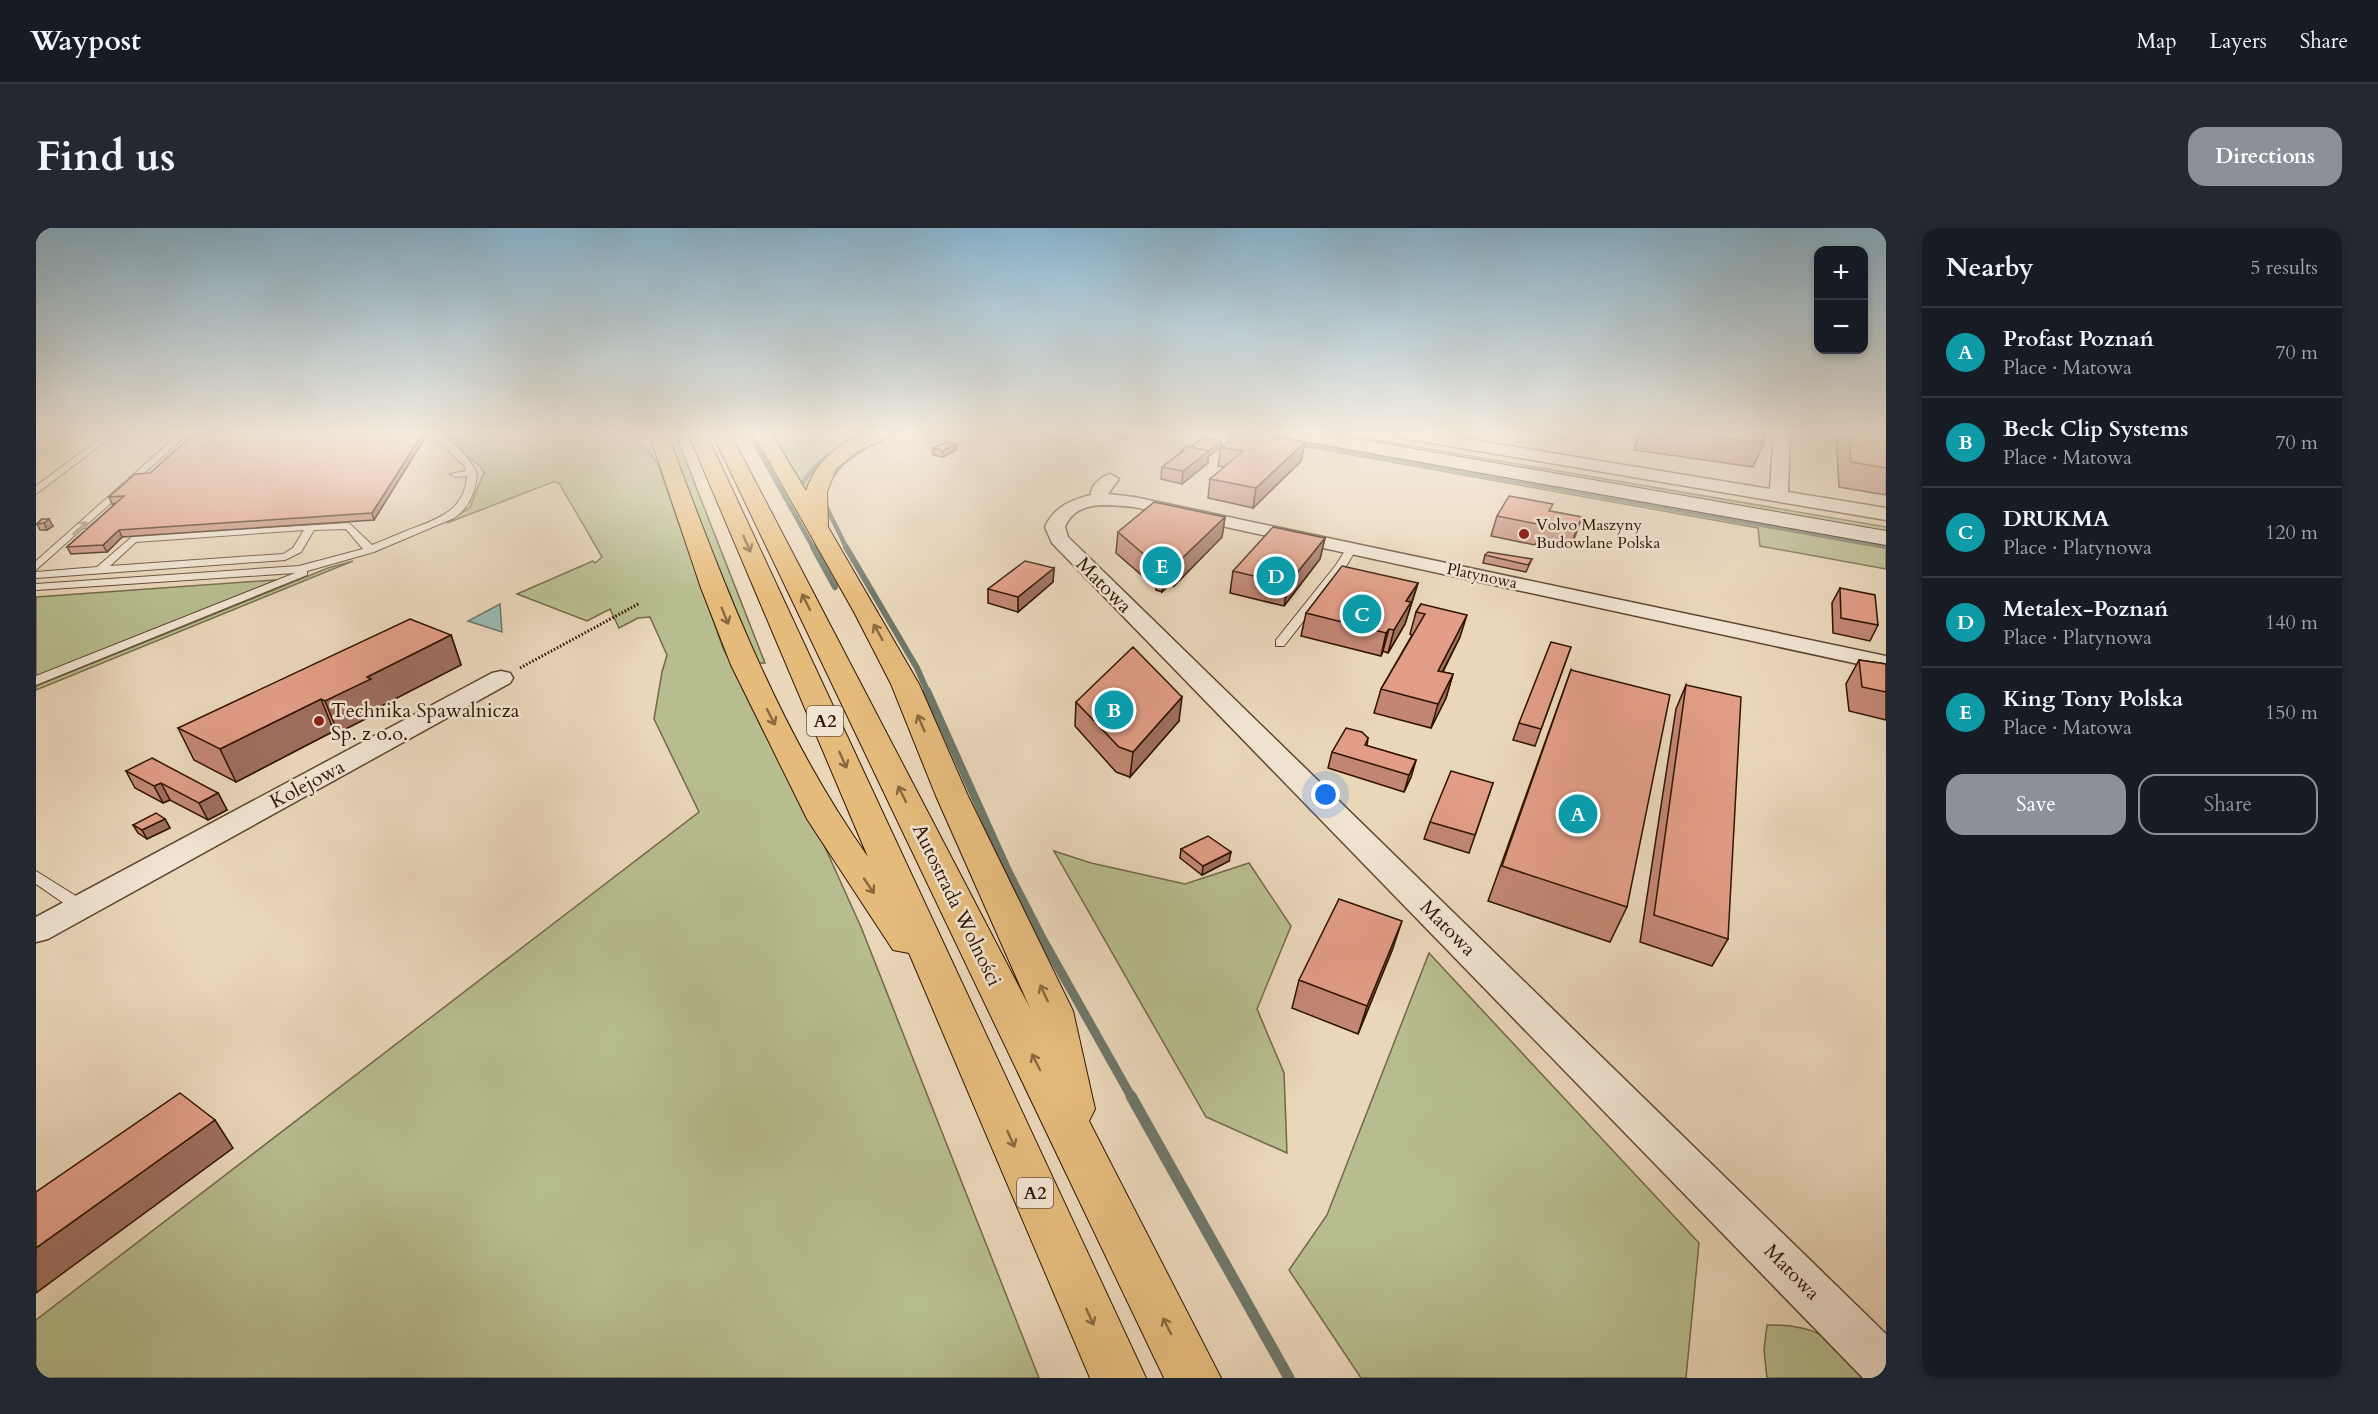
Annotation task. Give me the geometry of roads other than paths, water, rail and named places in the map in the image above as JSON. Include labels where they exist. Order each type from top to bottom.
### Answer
[{"type":"highway","points":[[677,487],[713,588],[745,665],[824,819],[953,1008]]},
{"type":"highway","name":"A2","points":[[721,487],[1118,1378]]},
{"type":"highway","name":"Autostrada Wolności","points":[[748,487],[1193,1378]]},
{"type":"highway","points":[[794,487],[903,678],[952,796],[1052,1011],[1080,1152]]},
{"type":"highway","points":[[817,487],[814,500],[818,528]]},
{"type":"main road","points":[[1596,487],[1886,538]]},
{"type":"main road","points":[[1667,487],[1886,524]]},
{"type":"street","points":[[1723,487],[1886,514]]},
{"type":"street","points":[[1779,487],[1779,496]]},
{"type":"street","name":"Platynowa","points":[[1105,488],[1123,499],[1886,663]]},
{"type":"street","name":"Matowa","points":[[1105,488],[1056,521],[1056,532],[1065,546],[1886,1367]]},
{"type":"street","name":"Kolejowa","points":[[36,931],[501,678]]},
{"type":"lane","points":[[36,567],[126,487]]},
{"type":"lane","points":[[36,681],[322,565],[370,550],[455,513],[470,487]]},
{"type":"lane","points":[[113,540],[349,526],[370,550]]},
{"type":"lane","points":[[36,574],[244,560],[293,554],[311,527]]},
{"type":"lane","points":[[100,570],[133,538]]},
{"type":"lane","points":[[61,545],[83,543]]},
{"type":"lane","points":[[1280,643],[1341,566],[1352,548]]},
{"type":"lane","points":[[232,574],[244,560]]},
{"type":"lane","points":[[36,587],[232,574],[322,565]]},
{"type":"lane","points":[[36,876],[81,907]]},
{"type":"water","points":[[500,604],[502,632],[468,621]]},
{"type":"waterway","points":[[779,487],[814,549]]},
{"type":"waterway","points":[[1547,487],[1886,547]]},
{"type":"waterway","points":[[826,506],[846,547]]},
{"type":"waterway","points":[[813,547],[835,587]]},
{"type":"waterway","points":[[846,547],[917,668],[928,693]]},
{"type":"waterway","points":[[927,691],[1009,873]]},
{"type":"waterway","points":[[1008,872],[1043,940],[1132,1098]]},
{"type":"waterway","points":[[1131,1096],[1289,1378]]},
{"type":"place","name":"Volvo Maszyny Budowlane Polska","points":[[1524,534]]},
{"type":"place","name":"King Tony Polska","points":[[1162,566]]},
{"type":"place","name":"Metalex-Poznań","points":[[1276,576]]},
{"type":"place","name":"DRUKMA","points":[[1362,614]]},
{"type":"place","name":"Beck Clip Systems","points":[[1114,710]]},
{"type":"place","name":"Technika Spawalnicza Sp. z o.o.","points":[[319,721]]},
{"type":"place","name":"Profast Poznań","points":[[1578,814]]}]
